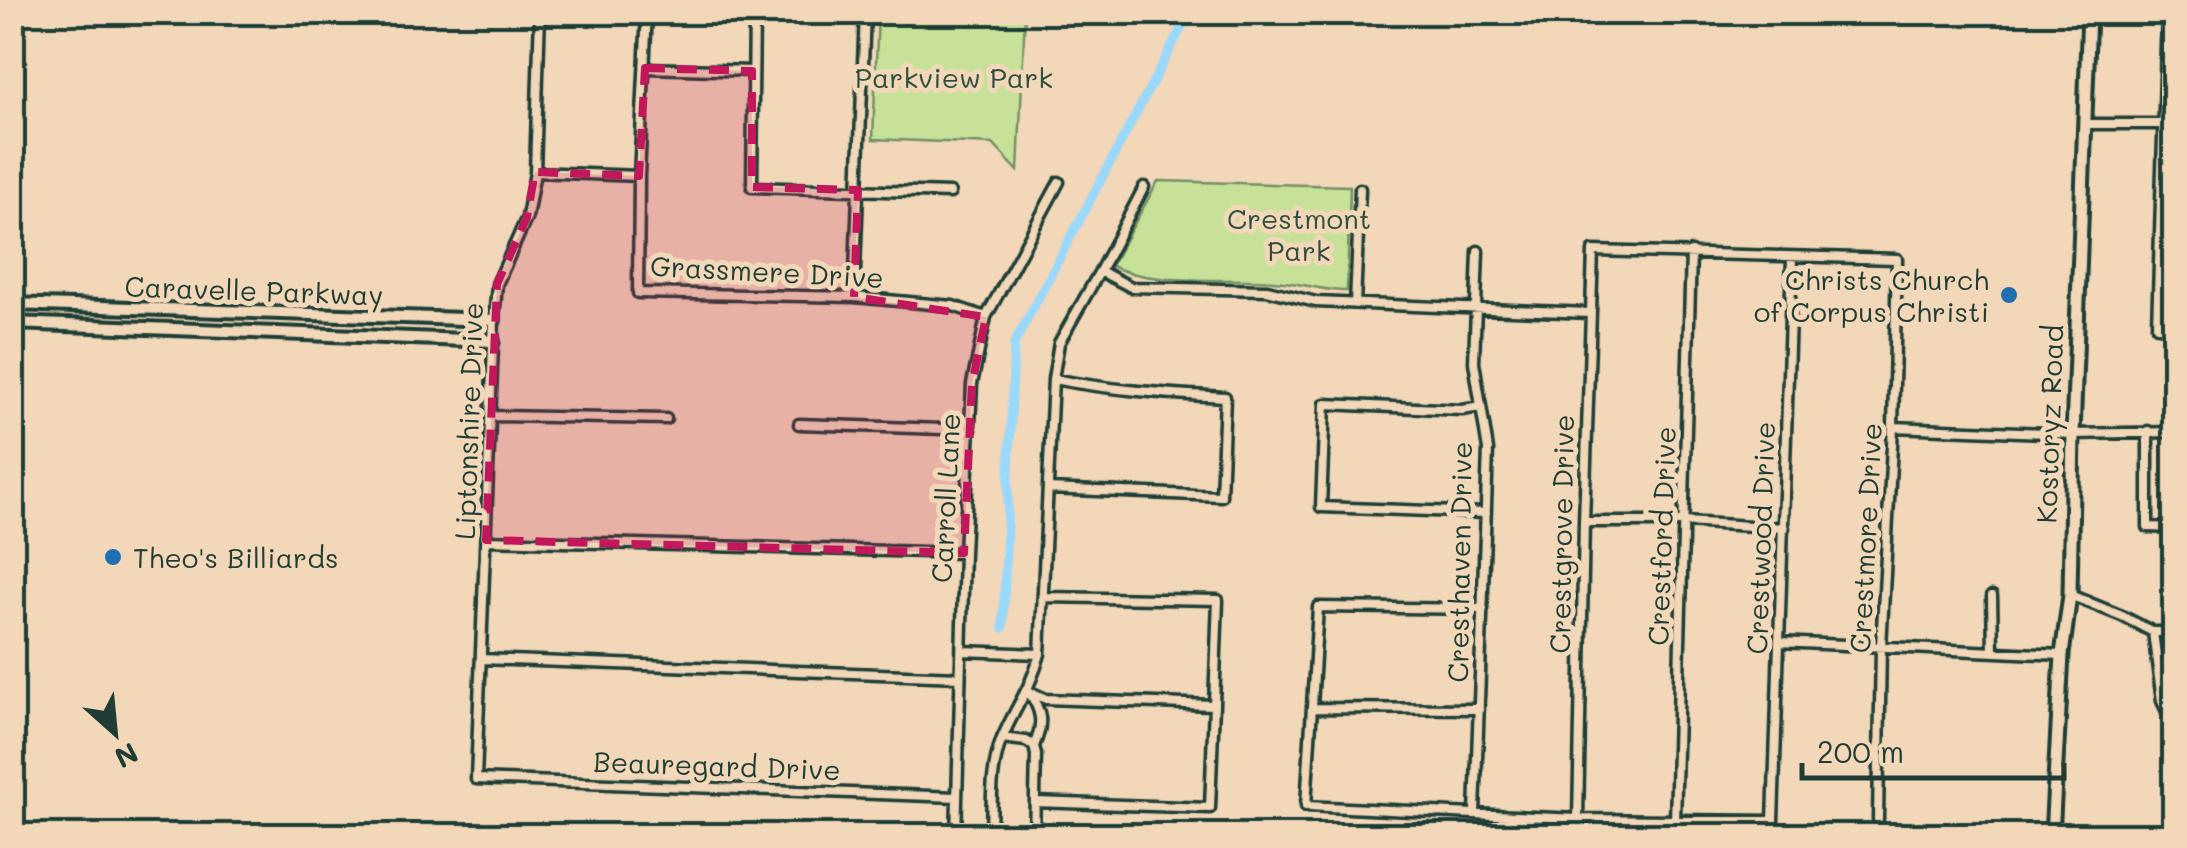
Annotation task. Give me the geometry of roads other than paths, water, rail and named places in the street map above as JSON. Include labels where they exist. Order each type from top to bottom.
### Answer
[{"type":"main road","name":"Kostoryz Road","points":[[2052,836],[2062,655],[2070,595],[2089,12]]},
{"type":"street","name":"Liptonshire Drive","points":[[476,779],[497,284],[527,217],[535,172],[540,12]]},
{"type":"street","name":"Grassmere Drive","points":[[647,12],[638,293],[854,298],[953,306],[986,316]]},
{"type":"street","points":[[754,12],[752,188],[950,193]]},
{"type":"street","points":[[854,298],[865,12]]},
{"type":"street","points":[[2170,19],[2157,326],[2174,327]]},
{"type":"street","points":[[644,68],[752,71]]},
{"type":"street","points":[[2084,124],[2174,124]]},
{"type":"street","points":[[535,172],[639,176]]},
{"type":"street","name":"Carroll Lane","points":[[956,836],[972,384],[986,316],[1058,182]]},
{"type":"street","points":[[991,836],[994,765],[1040,654],[1053,379],[1060,343],[1144,187]]},
{"type":"street","points":[[1355,304],[1360,188]]},
{"type":"street","points":[[2160,227],[2174,227]]},
{"type":"street","name":"Cresthaven Drive","points":[[1475,814],[1488,450],[1474,362],[1478,251]]},
{"type":"street","name":"Crestgrove Drive","points":[[1578,819],[1593,251],[1691,252]]},
{"type":"street","points":[[1691,252],[1792,257]]},
{"type":"street","name":"Crestford Drive","points":[[1675,822],[1691,252]]},
{"type":"street","name":"Crestmore Drive","points":[[1792,257],[1896,259],[1893,427],[1880,647],[1878,818]]},
{"type":"street","name":"Crestwood Drive","points":[[1675,822],[1772,822],[1792,257]]},
{"type":"street","points":[[1100,271],[1131,287],[1267,290],[1316,302],[1590,313]]},
{"type":"street","name":"Caravelle Parkway","points":[[12,304],[494,320]]},
{"type":"street","name":"Caravelle Parkway","points":[[12,324],[493,342]]},
{"type":"street","points":[[1048,489],[1221,496],[1225,397],[1148,393],[1053,379]]},
{"type":"street","points":[[1481,407],[1462,410],[1325,404],[1321,507],[1486,513]]},
{"type":"street","points":[[490,416],[666,419]]},
{"type":"street","points":[[799,424],[971,430]]},
{"type":"street","points":[[1893,427],[2073,434],[2174,432]]},
{"type":"street","points":[[2148,431],[2148,527],[2174,528]]},
{"type":"street","points":[[1584,522],[1685,522],[1784,528]]},
{"type":"street","points":[[486,540],[964,553]]},
{"type":"street","points":[[2070,595],[2153,632],[2174,632]]},
{"type":"street","points":[[1992,596],[1993,651]]},
{"type":"street","points":[[1035,802],[1210,808],[1218,600],[1044,597]]},
{"type":"street","points":[[1482,610],[1318,608],[1306,806],[1675,822]]},
{"type":"street","points":[[2153,632],[2162,701],[2174,726]]},
{"type":"street","points":[[1778,642],[2062,655]]},
{"type":"street","points":[[962,651],[1040,654]]},
{"type":"street","points":[[482,659],[960,677]]},
{"type":"street","points":[[1028,690],[1046,699],[1213,705]]},
{"type":"street","points":[[1028,690],[1040,709],[1039,734],[1034,746],[1034,836]]},
{"type":"street","points":[[1313,708],[1479,710]]},
{"type":"street","points":[[1002,738],[1034,746]]},
{"type":"street","name":"Beauregard Drive","points":[[476,779],[957,797]]},
{"type":"waterway","points":[[1003,628],[1014,344],[1190,12]]},
{"type":"place","name":"Christs Church of Corpus Christi","points":[[2009,295]]},
{"type":"place","name":"Theo's Billiards","points":[[113,557]]},
{"type":"park label","name":"Parkview Park","points":[[954,77]]},
{"type":"park label","name":"Crestmont Park","points":[[1299,234]]}]
